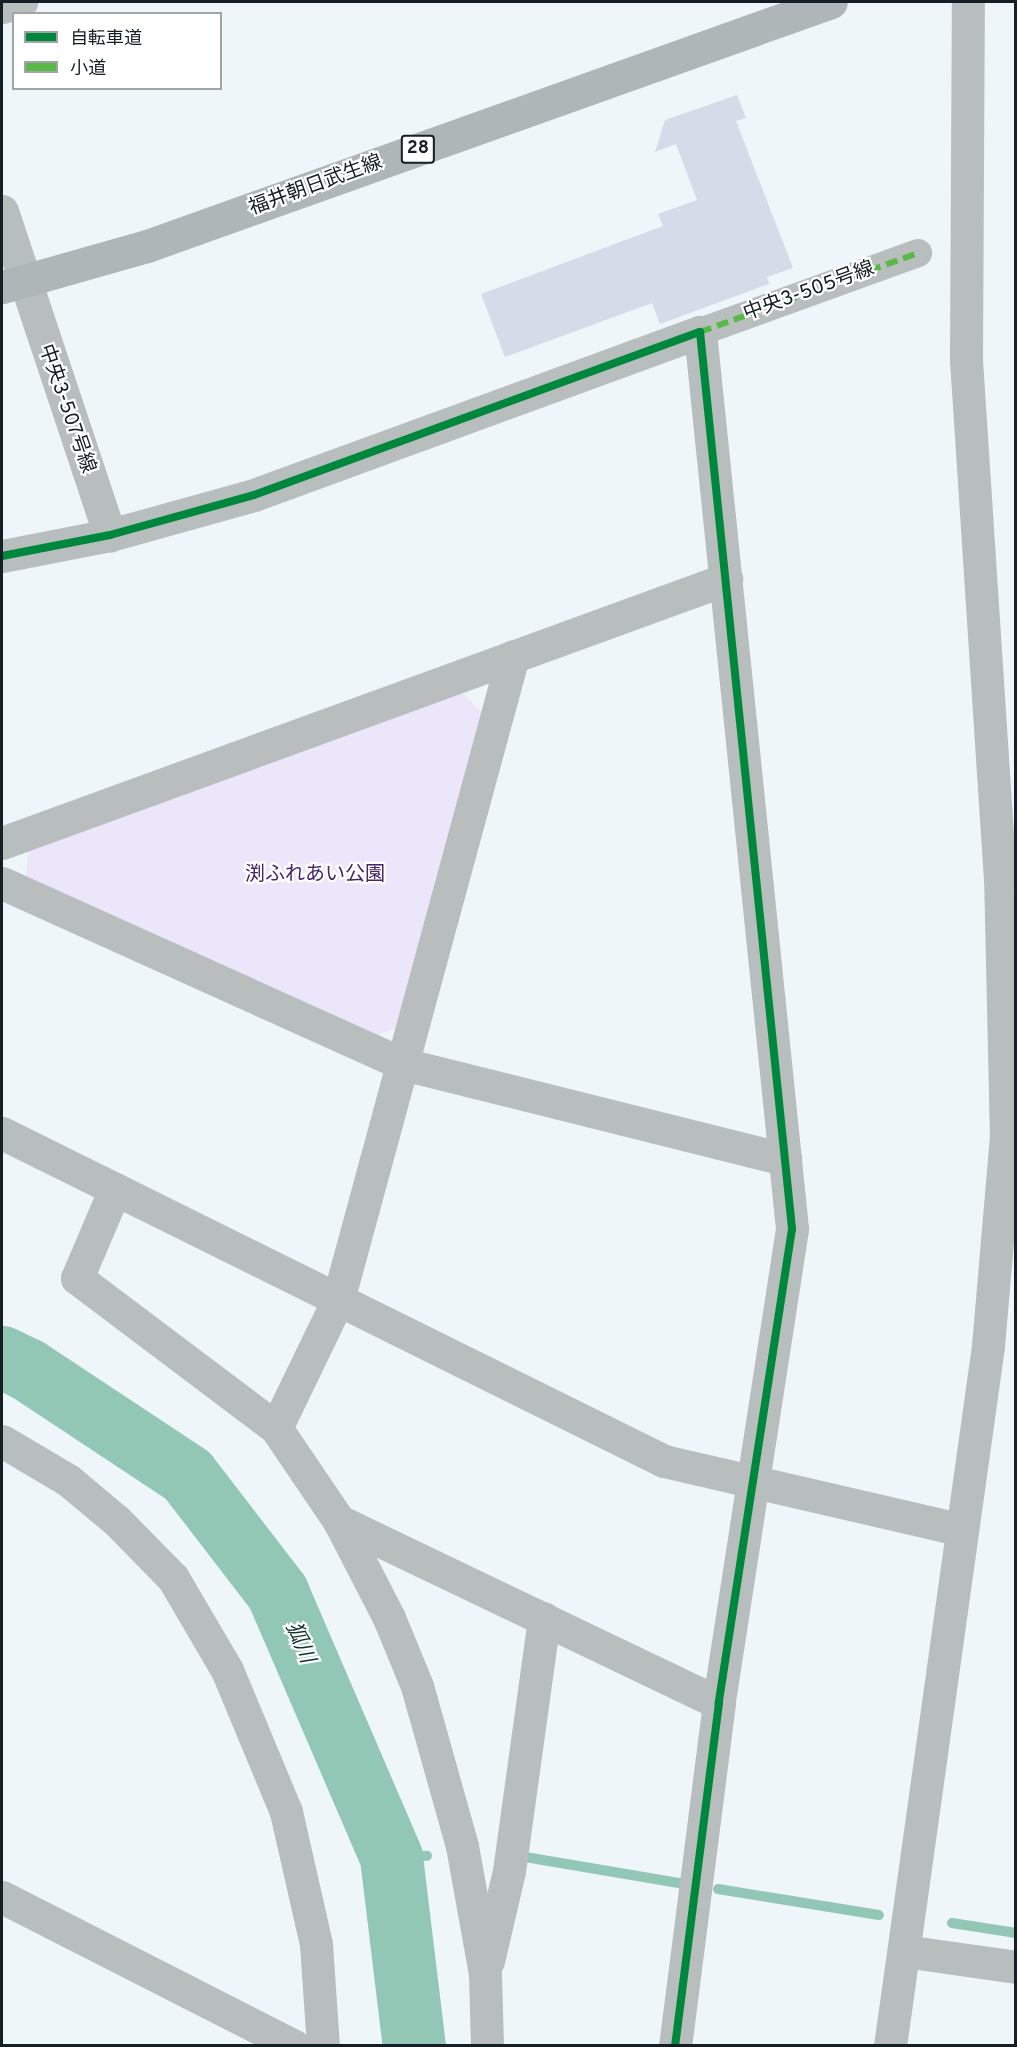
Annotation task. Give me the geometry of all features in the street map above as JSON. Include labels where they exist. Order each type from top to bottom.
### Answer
[{"type":"main road","name":"福井朝日武生線","points":[[12,284],[147,246],[831,2]]},
{"type":"street","points":[[2,7],[21,2]]},
{"type":"street","points":[[890,2046],[988,1346],[1005,1138],[1000,880],[966,360],[968,2]]},
{"type":"street","name":"中央3-507号線","points":[[2,211],[12,284],[110,535]]},
{"type":"street","name":"中央3-505号線","points":[[700,332],[918,253]]},
{"type":"street","points":[[2,556],[110,535],[254,495],[700,332],[792,1229],[751,1481],[719,1703],[675,2046]]},
{"type":"street","points":[[2,843],[726,579]]},
{"type":"street","points":[[276,1428],[338,1300],[513,656]]},
{"type":"street","points":[[2,883],[403,1064],[785,1159]]},
{"type":"street","points":[[2,1133],[664,1461],[962,1530]]},
{"type":"street","points":[[115,1189],[77,1278],[276,1428],[339,1521],[417,1686],[462,1846],[485,1974],[488,2046]]},
{"type":"street","points":[[2,1441],[68,1480],[117,1521],[173,1578],[227,1670],[285,1812],[316,1944],[323,2046]]},
{"type":"street","points":[[339,1521],[719,1703]]},
{"type":"street","points":[[485,1974],[509,1871],[544,1618]]},
{"type":"street","points":[[2,1898],[294,2046]]},
{"type":"street","points":[[904,1951],[1016,1967]]},
{"type":"green space","name":"渕ふれあい公園","points":[[462,693],[483,713],[398,1027],[378,1035],[26,877],[28,850]]},
{"type":"building","points":[[737,95],[746,118],[736,121],[793,268],[767,277],[769,284],[660,324],[652,303],[505,357],[481,294],[663,226],[658,214],[697,200],[676,144],[655,152],[665,120]]},
{"type":"waterway","name":"狐川","points":[[2,1357],[27,1369],[187,1475],[277,1592],[391,1857],[414,2046]]},
{"type":"waterway","points":[[391,1857],[427,1856]]},
{"type":"waterway","points":[[525,1857],[685,1884]]},
{"type":"waterway","points":[[718,1889],[879,1915]]},
{"type":"waterway","points":[[952,1923],[1016,1933]]},
{"type":"marked path","points":[[700,332],[918,253]]},
{"type":"cycle path","points":[[2,556],[110,535],[254,495],[700,332],[792,1229],[719,1703],[675,2046]]}]
